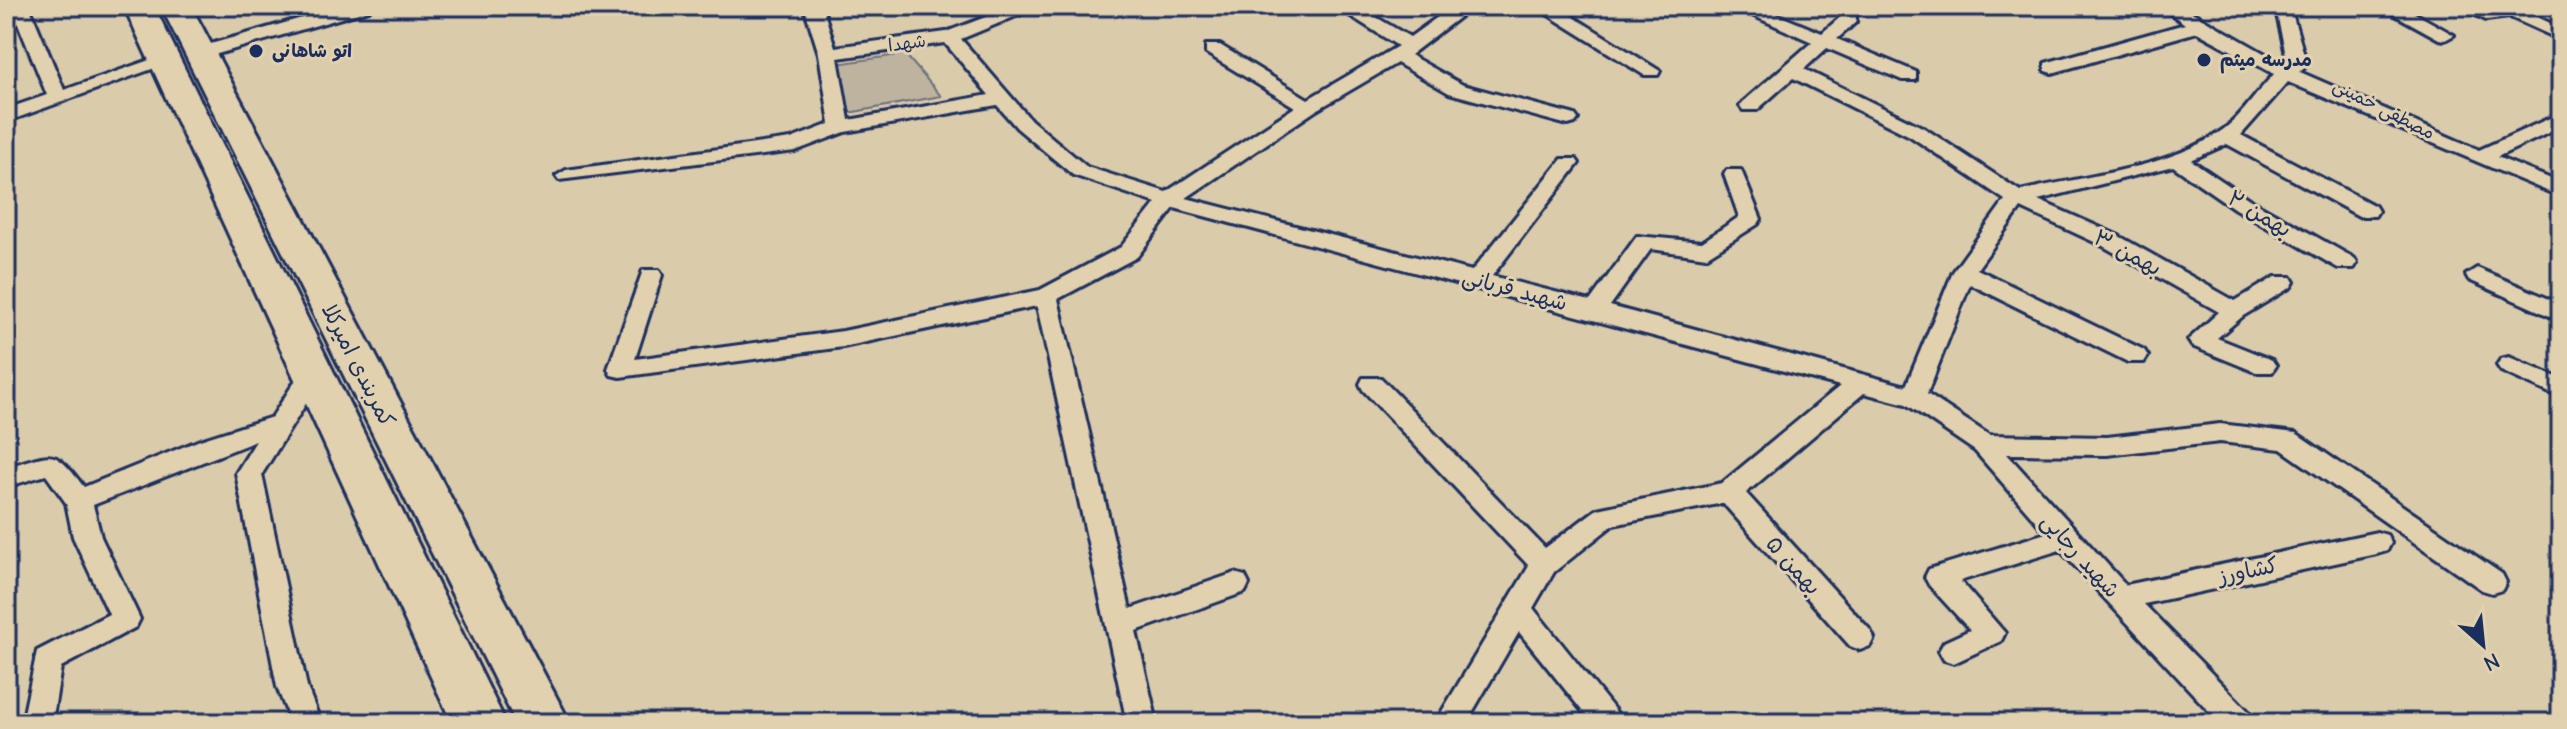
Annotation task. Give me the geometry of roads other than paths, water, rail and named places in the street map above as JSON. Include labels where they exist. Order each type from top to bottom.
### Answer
[{"type":"highway","name":"کمربندی امیرکلا","points":[[139,6],[182,57],[543,723]]},
{"type":"highway","name":"کمربندی امیرکلا","points":[[176,6],[182,57],[313,373],[479,723]]},
{"type":"street","points":[[20,6],[57,96]]},
{"type":"street","points":[[6,116],[57,96],[182,57],[363,6]]},
{"type":"street","points":[[813,6],[828,54],[840,127]]},
{"type":"street","name":"شهدا","points":[[828,54],[950,37],[1031,6]]},
{"type":"street","points":[[1344,6],[1456,89],[1568,119]]},
{"type":"street","points":[[651,275],[620,369],[843,339],[1046,296],[1129,252],[1169,200],[1308,107],[1404,50],[1465,6]]},
{"type":"street","points":[[1543,6],[1651,71]]},
{"type":"street","points":[[1741,6],[1909,76]]},
{"type":"street","name":"مصطفی خمینی","points":[[2169,6],[2198,26],[2561,191]]},
{"type":"street","points":[[1914,397],[1964,272],[2017,198],[2176,159],[2227,136],[2291,69],[2282,9],[2318,6]]},
{"type":"street","points":[[2388,6],[2445,35]]},
{"type":"street","points":[[2466,6],[2486,15],[2512,11],[2561,35]]},
{"type":"street","points":[[1750,106],[1850,18]]},
{"type":"street","points":[[2052,67],[2198,26]]},
{"type":"street","name":"شهید قربانی","points":[[950,37],[1024,124],[1080,171],[1169,200],[1478,279],[1914,397]]},
{"type":"street","points":[[1213,49],[1308,107]]},
{"type":"street","name":"بهمن ۳","points":[[1792,70],[1917,132],[2017,198],[2111,241],[2235,311]]},
{"type":"street","points":[[566,176],[795,145],[840,127],[1003,98]]},
{"type":"street","points":[[2481,157],[2561,119]]},
{"type":"street","points":[[2227,136],[2367,211]]},
{"type":"street","name":"بهمن ۲","points":[[2176,159],[2242,204],[2346,263]]},
{"type":"street","points":[[1478,279],[1569,163]]},
{"type":"street","points":[[1595,310],[1645,241],[1706,250],[1750,219],[1734,174]]},
{"type":"street","points":[[1964,272],[2136,356]]},
{"type":"street","points":[[2477,275],[2561,313]]},
{"type":"street","points":[[2264,366],[2200,340],[2235,311],[2283,282]]},
{"type":"street","points":[[1046,296],[1142,723]]},
{"type":"street","points":[[2509,365],[2561,389]]},
{"type":"street","points":[[306,723],[292,687],[249,473],[313,373]]},
{"type":"street","points":[[1450,723],[1544,564],[1606,516],[1729,492],[1860,383]]},
{"type":"street","points":[[1372,384],[1544,564]]},
{"type":"street","name":"شهید رجایی","points":[[1914,397],[1984,444],[2120,598],[2240,723]]},
{"type":"street","points":[[79,500],[209,447],[280,424]]},
{"type":"street","points":[[1984,444],[2107,446],[2220,433],[2287,440],[2492,582]]},
{"type":"street","points":[[6,477],[52,464],[79,500],[87,537],[126,619],[47,660],[37,723]]},
{"type":"street","name":"بهمن ۵","points":[[1729,492],[1860,638]]},
{"type":"street","points":[[1954,651],[1991,633],[1939,577],[2065,538]]},
{"type":"street","name":"کشاورز","points":[[2120,598],[2377,543]]},
{"type":"street","points":[[1121,624],[1235,584]]},
{"type":"street","points":[[1517,610],[1610,723]]},
{"type":"place","name":"اتو شاهانی","points":[[256,51]]},
{"type":"place","name":"مدرسه میثم","points":[[2204,60]]}]
